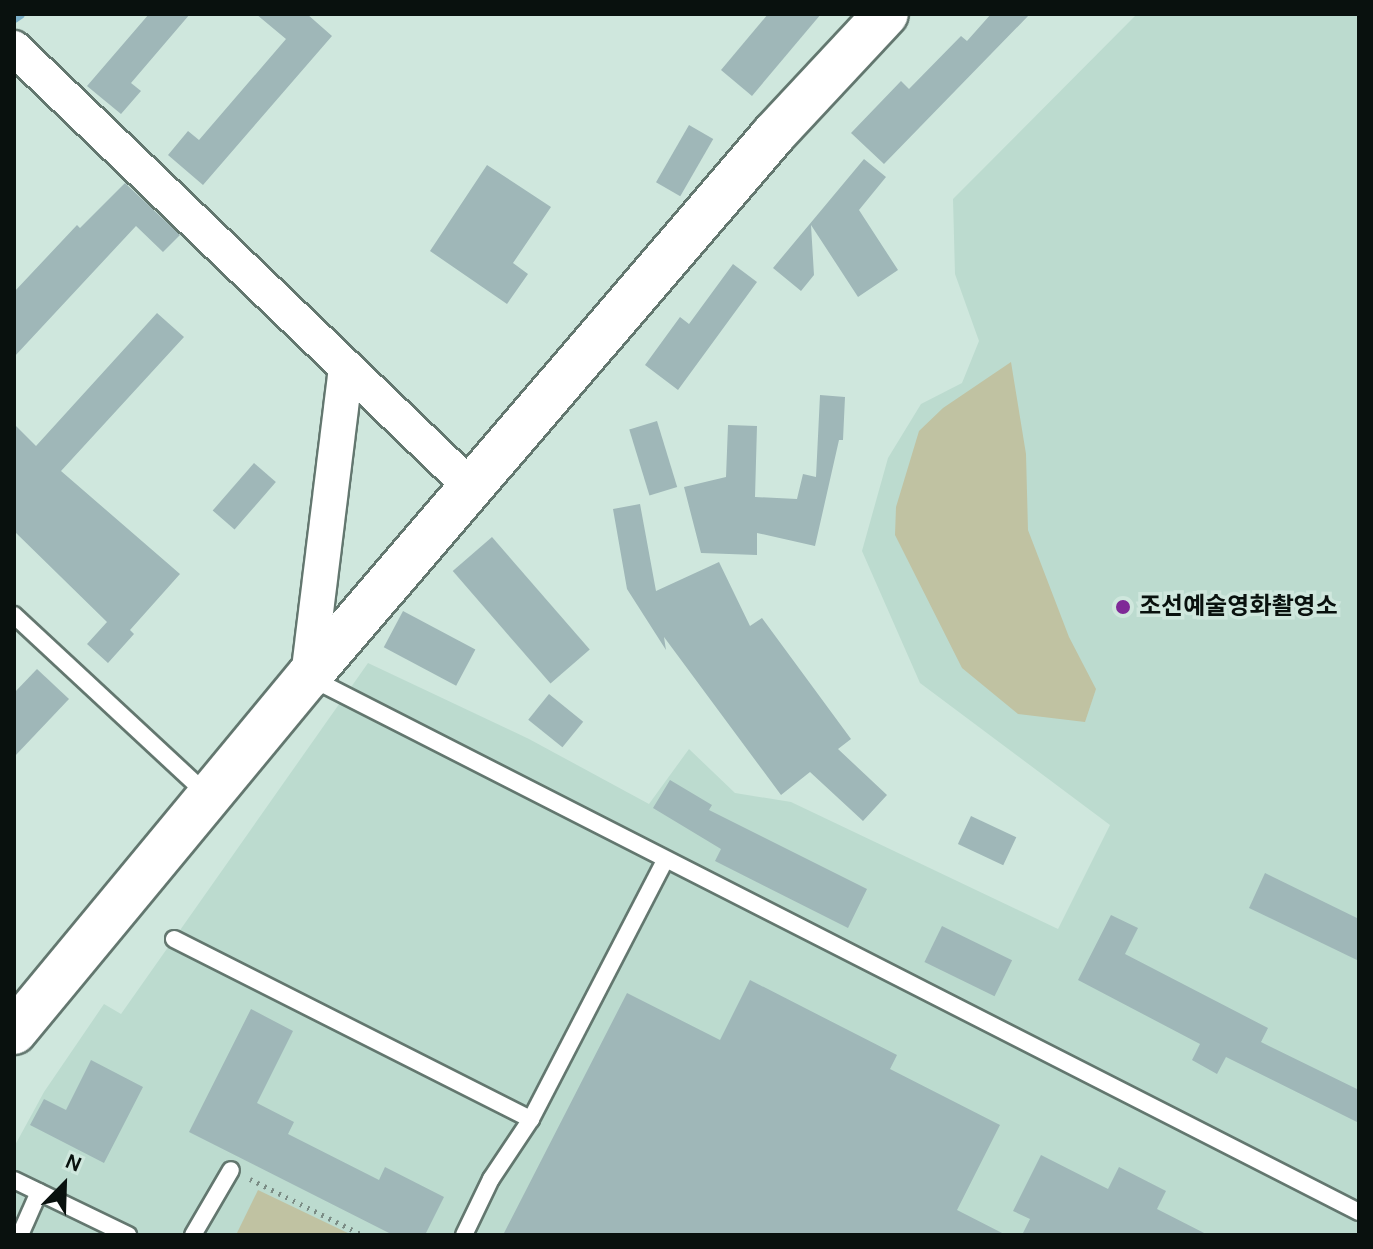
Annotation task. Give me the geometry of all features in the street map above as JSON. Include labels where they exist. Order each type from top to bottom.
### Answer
[{"type":"main road","points":[[14,1032],[308,677],[774,134],[886,14]]},
{"type":"street","points":[[14,48],[471,487]]},
{"type":"street","points":[[308,677],[346,367]]},
{"type":"lane","points":[[14,615],[209,796]]},
{"type":"lane","points":[[308,677],[1359,1212]]},
{"type":"lane","points":[[464,1235],[491,1179],[531,1119],[665,860]]},
{"type":"lane","points":[[174,939],[531,1119]]},
{"type":"lane","points":[[193,1235],[231,1170]]},
{"type":"lane","points":[[14,1180],[128,1235]]},
{"type":"lane","points":[[20,1235],[39,1192]]},
{"type":"path","points":[[231,1170],[363,1235]]},
{"type":"shaded area","name":"조선예술영화촬영소","points":[[1137,14],[1359,14],[1359,1235],[14,1235],[14,1147],[44,1092],[104,1004],[121,1014],[368,663],[529,739],[649,804],[689,749],[735,793],[791,802],[1058,929],[1110,825],[920,683],[862,551],[888,458],[921,404],[962,383],[979,341],[955,274],[953,199]]},
{"type":"shaded area","points":[[1011,362],[1026,454],[1028,530],[1069,637],[1096,689],[1085,722],[1018,714],[962,668],[895,535],[896,507],[919,431],[943,408]]},
{"type":"shaded area","points":[[258,1190],[352,1235],[236,1235]]},
{"type":"building","points":[[149,14],[190,14],[131,83],[141,91],[121,114],[87,86]]},
{"type":"building","points":[[256,14],[307,14],[332,36],[203,185],[168,155],[188,131],[199,140],[286,39]]},
{"type":"building","points":[[768,14],[821,14],[752,96],[721,70]]},
{"type":"building","points":[[991,14],[1030,14],[884,164],[851,133],[901,81],[909,89],[961,36],[967,41]]},
{"type":"building","points":[[689,125],[713,139],[680,196],[656,182]]},
{"type":"building","points":[[864,159],[886,177],[859,210],[898,270],[858,297],[811,225],[814,275],[801,291],[773,268]]},
{"type":"building","points":[[487,165],[551,207],[513,263],[528,274],[507,304],[430,251]]},
{"type":"building","points":[[125,183],[180,235],[163,252],[136,226],[14,357],[14,292],[77,225],[80,228]]},
{"type":"building","points":[[733,264],[757,282],[678,390],[645,365],[680,317],[689,324]]},
{"type":"building","points":[[157,313],[184,337],[61,471],[180,574],[130,630],[134,634],[108,663],[87,644],[107,622],[14,531],[14,424],[36,446]]},
{"type":"building","points":[[820,395],[845,397],[843,440],[839,440],[815,546],[757,533],[757,555],[701,553],[684,487],[726,477],[728,425],[757,426],[755,497],[797,499],[803,474],[816,477]]},
{"type":"building","points":[[657,421],[677,487],[649,495],[629,429]]},
{"type":"building","points":[[254,463],[276,482],[235,530],[213,511]]},
{"type":"building","points":[[640,504],[656,591],[719,562],[750,626],[762,618],[851,739],[838,749],[887,795],[863,821],[810,772],[781,795],[664,637],[666,650],[627,589],[613,509]]},
{"type":"building","points":[[492,537],[590,649],[551,684],[453,571]]},
{"type":"building","points":[[403,611],[475,649],[456,686],[384,647]]},
{"type":"building","points":[[37,669],[69,699],[14,757],[14,693]]},
{"type":"building","points":[[549,694],[583,722],[562,747],[528,720]]},
{"type":"building","points":[[670,780],[712,805],[709,810],[867,889],[848,928],[715,861],[721,849],[653,808]]},
{"type":"building","points":[[971,816],[1016,837],[1003,865],[958,844]]},
{"type":"building","points":[[1265,873],[1359,919],[1359,961],[1249,908]]},
{"type":"building","points":[[1111,915],[1138,928],[1125,954],[1268,1028],[1261,1042],[1359,1090],[1359,1123],[1226,1057],[1217,1074],[1192,1060],[1200,1044],[1078,980]]},
{"type":"building","points":[[942,926],[1012,960],[995,996],[924,962]]},
{"type":"building","points":[[750,980],[897,1055],[890,1069],[1000,1125],[957,1210],[1006,1235],[503,1235],[627,993],[720,1040]]},
{"type":"building","points":[[251,1009],[293,1031],[257,1103],[294,1122],[288,1134],[379,1180],[385,1167],[444,1197],[425,1235],[393,1235],[189,1132]]},
{"type":"building","points":[[91,1060],[143,1087],[104,1163],[30,1125],[44,1099],[66,1110]]},
{"type":"building","points":[[1041,1155],[1108,1189],[1119,1167],[1166,1191],[1157,1209],[1208,1235],[1022,1235],[1030,1219],[1013,1211]]},
{"type":"waterway","points":[[14,18],[20,14]]},
{"type":"place","name":"조선예술영화촬영소","points":[[1123,607]]}]
